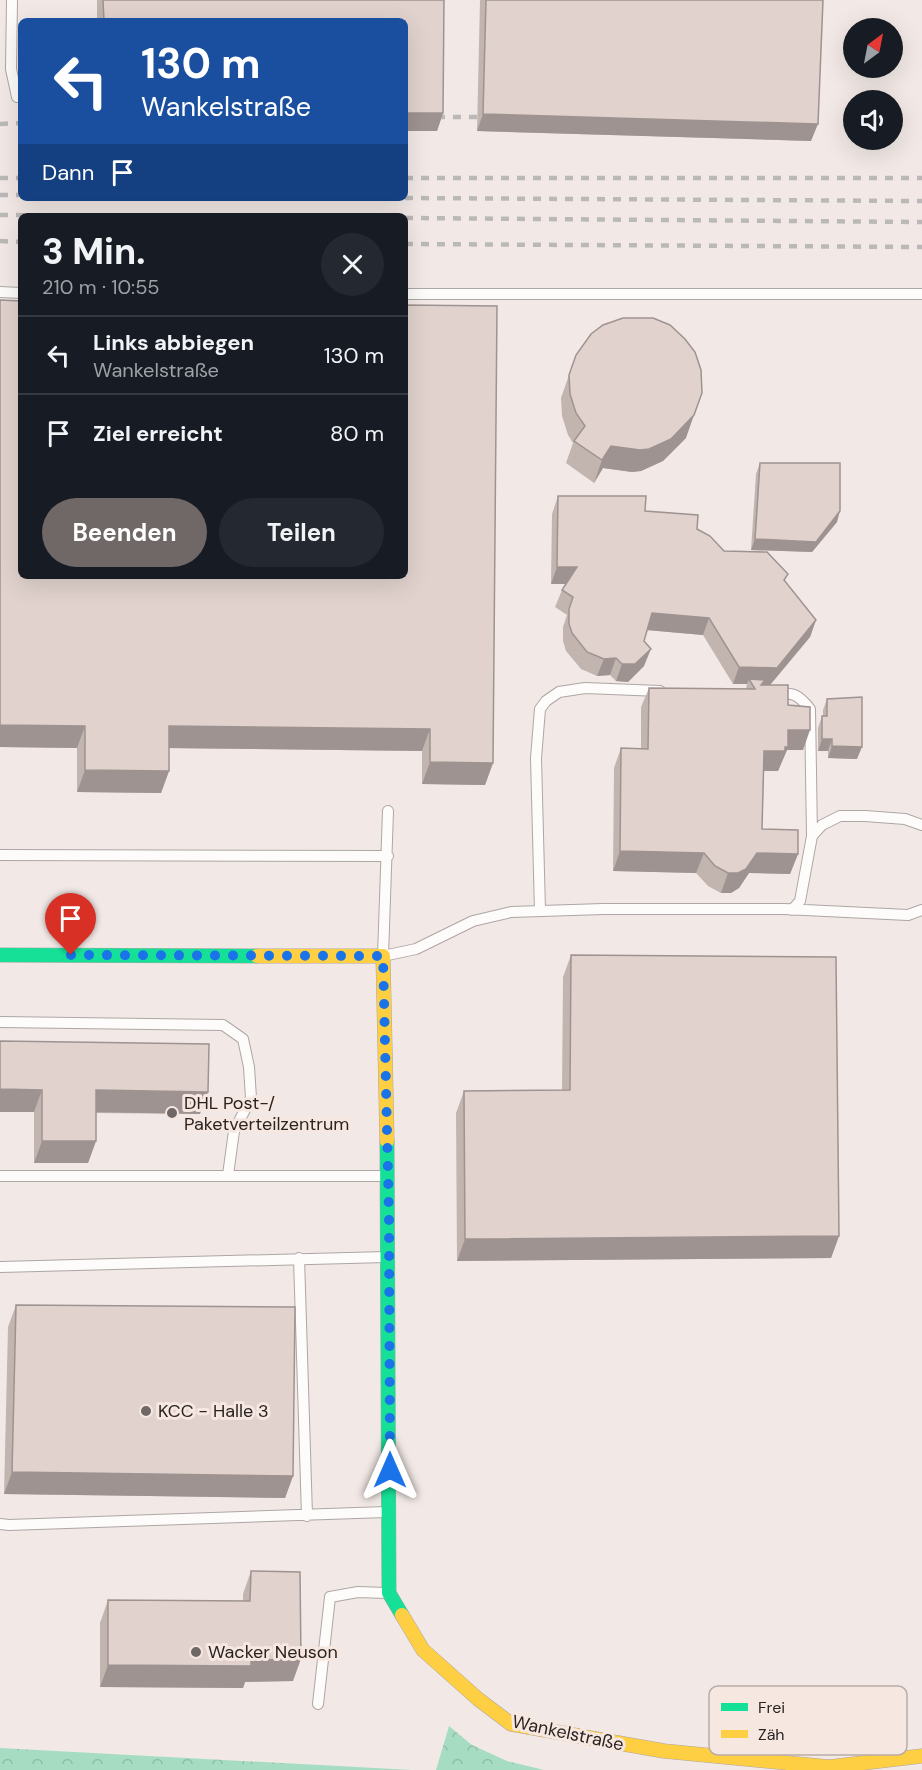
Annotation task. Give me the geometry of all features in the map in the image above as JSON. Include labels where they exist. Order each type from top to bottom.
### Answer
[{"type":"street","points":[[0,955],[383,956],[389,1257],[389,1593]]},
{"type":"street","name":"Wankelstraße","points":[[389,1593],[423,1650],[478,1699],[511,1724],[664,1751],[829,1767],[922,1756]]},
{"type":"lane","points":[[12,0],[11,69],[17,98]]},
{"type":"lane","points":[[0,292],[18,292]]},
{"type":"lane","points":[[408,294],[922,294]]},
{"type":"lane","points":[[540,911],[536,758],[540,709],[546,701],[559,692],[585,688],[676,691]]},
{"type":"lane","points":[[768,693],[791,693],[801,698],[810,710],[813,836],[800,901],[792,910]]},
{"type":"lane","points":[[388,811],[383,956],[416,949],[473,921],[511,912],[603,909],[792,910],[908,915],[922,910]]},
{"type":"lane","points":[[813,836],[822,825],[840,816],[905,819],[922,825]]},
{"type":"lane","points":[[0,855],[388,856]]},
{"type":"lane","points":[[0,1022],[223,1024],[243,1039],[249,1067],[251,1098],[234,1131],[228,1175]]},
{"type":"lane","points":[[0,1176],[388,1176]]},
{"type":"lane","points":[[0,1267],[389,1257]]},
{"type":"lane","points":[[299,1258],[307,1516]]},
{"type":"lane","points":[[0,1524],[390,1512]]},
{"type":"lane","points":[[318,1704],[330,1597],[358,1592],[389,1593]]},
{"type":"green space","points":[[449,1726],[472,1745],[507,1761],[544,1770],[436,1770]]},
{"type":"green space","points":[[0,1748],[413,1770],[0,1770]]},
{"type":"building","points":[[103,0],[444,0],[443,113],[408,113],[408,18],[104,18]]},
{"type":"building","points":[[486,0],[823,0],[818,124],[483,114]]},
{"type":"building","points":[[0,300],[18,301],[18,579],[408,579],[408,305],[497,306],[493,763],[430,762],[430,729],[169,726],[169,771],[85,770],[85,726],[0,725]]},
{"type":"building","points":[[623,318],[653,318],[670,325],[685,339],[695,352],[701,370],[702,393],[694,415],[671,439],[649,449],[611,446],[602,460],[574,441],[585,426],[576,413],[570,394],[569,375],[576,355],[591,334],[603,325]]},
{"type":"building","points":[[760,463],[840,463],[840,511],[816,542],[755,539]]},
{"type":"building","points":[[558,496],[646,496],[645,511],[698,515],[697,529],[710,536],[724,551],[767,552],[788,574],[784,580],[816,620],[777,668],[739,667],[709,618],[652,613],[644,641],[651,649],[635,664],[622,664],[616,658],[604,659],[587,652],[572,633],[569,624],[569,609],[573,597],[562,590],[577,567],[557,567]]},
{"type":"building","points":[[749,679],[765,680],[761,685],[788,685],[788,705],[810,707],[810,730],[788,730],[788,747],[785,747],[785,751],[764,751],[762,829],[798,830],[798,854],[757,853],[746,869],[738,873],[728,873],[715,866],[704,853],[620,851],[621,748],[648,749],[649,688],[755,689]]},
{"type":"building","points":[[862,697],[862,747],[832,746],[832,739],[822,739],[822,716],[827,716],[827,699]]},
{"type":"building","points":[[571,955],[836,957],[839,1236],[465,1239],[464,1091],[570,1090]]},
{"type":"building","points":[[0,1041],[209,1044],[208,1092],[96,1090],[96,1141],[42,1141],[42,1090],[0,1089]]},
{"type":"building","name":"KCC - Halle 3","points":[[16,1305],[295,1307],[293,1476],[12,1472]]},
{"type":"building","name":"Wacker Neuson","points":[[251,1571],[300,1572],[301,1659],[251,1660],[251,1666],[108,1665],[108,1600],[250,1601]]},
{"type":"railway","points":[[437,117],[477,117]]},
{"type":"railway","points":[[0,124],[18,123]]},
{"type":"railway","points":[[0,178],[18,178]]},
{"type":"railway","points":[[408,178],[922,178]]},
{"type":"railway","points":[[0,195],[18,195]]},
{"type":"railway","points":[[408,198],[922,201]]},
{"type":"railway","points":[[0,215],[18,215]]},
{"type":"railway","points":[[408,218],[922,222]]},
{"type":"railway","points":[[0,241],[18,242]]},
{"type":"railway","points":[[408,244],[922,247]]},
{"type":"traffic: fast","points":[[0,955],[257,956]]},
{"type":"traffic: fast","points":[[387,1141],[389,1593],[402,1615]]},
{"type":"traffic: slow","points":[[257,956],[383,956],[387,1141]]},
{"type":"traffic: slow","points":[[402,1615],[423,1650],[478,1699],[511,1724],[664,1751],[829,1767],[922,1756]]},
{"type":"place","name":"DHL Post-/ Paketverteilzentrum","points":[[172,1113]]},
{"type":"place","name":"KCC - Halle 3","points":[[146,1411]]},
{"type":"place","name":"Wacker Neuson","points":[[196,1652]]},
{"type":"route","points":[[71,955],[383,956],[389,1217],[390,1470]]}]
